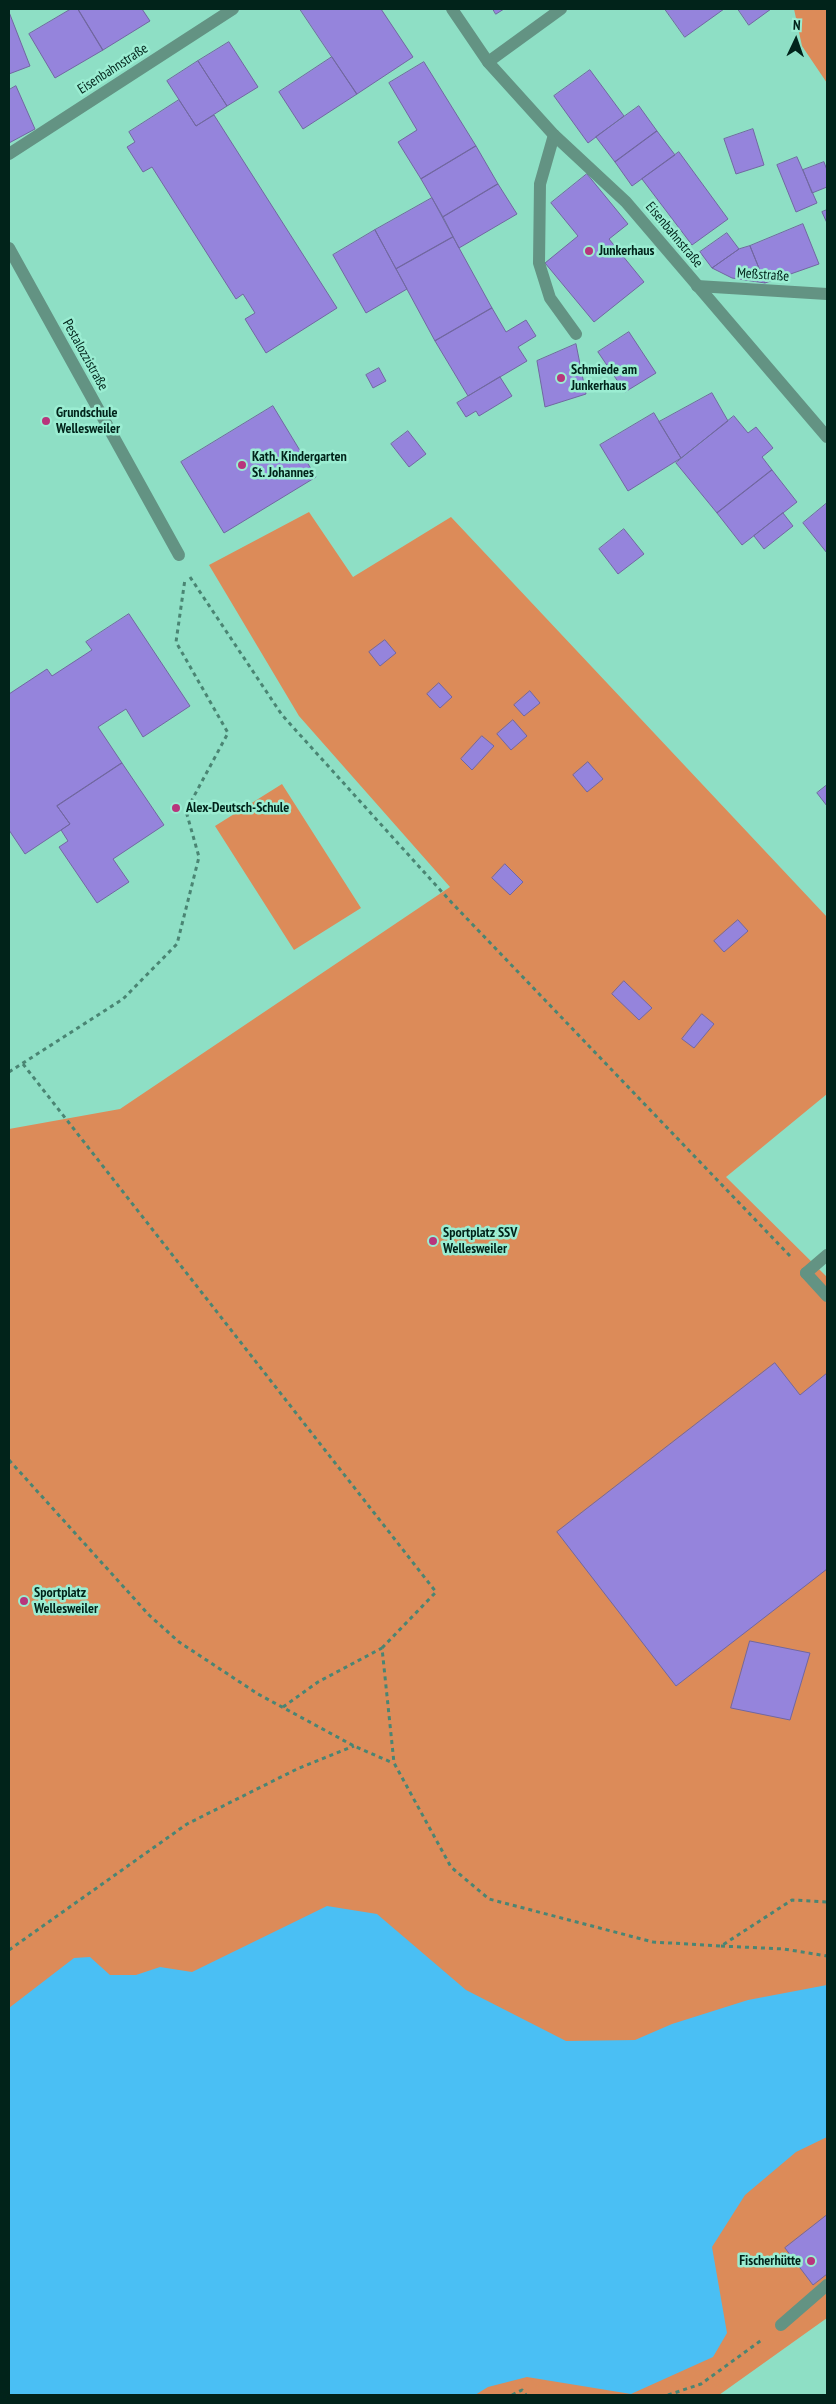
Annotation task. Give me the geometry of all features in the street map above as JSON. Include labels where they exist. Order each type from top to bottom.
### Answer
[{"type":"street","name":"Eisenbahnstraße","points":[[9,154],[233,9]]},
{"type":"street","name":"Eisenbahnstraße","points":[[452,9],[488,62],[554,135],[626,202],[827,437]]},
{"type":"street","points":[[488,62],[561,9]]},
{"type":"street","points":[[554,135],[540,184],[539,264],[550,298],[576,334]]},
{"type":"street","name":"Pestalozzistraße","points":[[9,248],[179,555]]},
{"type":"street","name":"Meßstraße","points":[[696,286],[827,294]]},
{"type":"street","points":[[827,1256],[806,1273],[827,1296]]},
{"type":"street","points":[[780,2324],[827,2285]]},
{"type":"path","points":[[9,1072],[123,999],[177,944],[199,856],[186,811],[228,733],[176,642],[186,571],[282,715],[452,903],[806,1273]]},
{"type":"path","points":[[23,1064],[436,1592],[382,1648],[318,1682],[283,1707]]},
{"type":"path","points":[[9,1460],[149,1615],[179,1642],[258,1694],[354,1746],[394,1763]]},
{"type":"path","points":[[382,1648],[394,1763],[452,1867],[489,1899],[653,1942],[784,1949],[827,1956]]},
{"type":"path","points":[[9,1950],[186,1824],[297,1769],[354,1746]]},
{"type":"path","points":[[721,1946],[792,1900],[827,1902]]},
{"type":"path","points":[[668,2395],[701,2384],[745,2354],[780,2324]]},
{"type":"path","points":[[512,2395],[522,2390],[526,2395]]},
{"type":"shaded area","points":[[794,9],[827,9],[827,83],[802,46]]},
{"type":"shaded area","points":[[309,512],[353,577],[451,517],[827,917],[827,1094],[726,1177],[827,1277],[827,2318],[719,2395],[9,2395],[9,1129],[120,1109],[450,887],[299,716],[209,565]]},
{"type":"shaded area","points":[[282,784],[361,908],[294,950],[215,826]]},
{"type":"water","points":[[327,1906],[377,1914],[466,1990],[566,2041],[635,2040],[672,2024],[748,2000],[827,1985],[827,2137],[796,2152],[745,2195],[712,2247],[727,2333],[713,2357],[631,2394],[527,2377],[488,2387],[475,2395],[9,2395],[9,2008],[74,1958],[90,1957],[110,1975],[136,1975],[160,1967],[192,1972]]},
{"type":"building","points":[[71,9],[78,9],[103,50],[55,78],[29,34]]},
{"type":"building","points":[[78,9],[142,9],[150,21],[103,50]]},
{"type":"building","points":[[300,9],[381,9],[413,57],[357,94]]},
{"type":"building","points":[[493,9],[504,9],[496,14]]},
{"type":"building","points":[[665,9],[724,9],[685,37]]},
{"type":"building","points":[[738,9],[771,9],[749,25]]},
{"type":"building","points":[[9,12],[30,66],[9,74]]},
{"type":"building","points":[[229,42],[258,87],[227,106],[198,61]]},
{"type":"building","points":[[332,57],[357,94],[303,129],[279,92]]},
{"type":"building","points":[[198,61],[227,106],[196,126],[167,81]]},
{"type":"building","points":[[424,62],[476,146],[421,179],[398,142],[417,130],[389,83]]},
{"type":"building","points":[[590,70],[624,116],[588,143],[554,96]]},
{"type":"building","points":[[16,86],[35,129],[9,143],[9,90]]},
{"type":"building","points":[[179,100],[196,126],[214,115],[337,308],[266,353],[245,319],[255,313],[243,294],[236,299],[152,167],[143,172],[127,147],[135,142],[129,132]]},
{"type":"building","points":[[639,106],[657,131],[615,162],[596,137]]},
{"type":"building","points":[[753,129],[764,165],[736,174],[724,139]]},
{"type":"building","points":[[657,131],[675,155],[632,186],[615,162]]},
{"type":"building","points":[[476,146],[498,184],[443,217],[421,179]]},
{"type":"building","points":[[679,152],[728,219],[692,245],[642,179]]},
{"type":"building","points":[[797,157],[817,203],[796,212],[777,165]]},
{"type":"building","points":[[824,162],[827,170],[827,187],[812,193],[803,170]]},
{"type":"building","name":"Junkerhaus","points":[[587,174],[628,224],[609,239],[644,282],[594,322],[545,263],[578,236],[551,203]]},
{"type":"building","points":[[498,184],[517,214],[459,248],[443,217]]},
{"type":"building","points":[[432,198],[453,237],[396,269],[375,230]]},
{"type":"building","points":[[827,210],[827,223],[822,212]]},
{"type":"building","points":[[803,224],[819,264],[765,283],[750,246]]},
{"type":"building","points":[[375,230],[407,289],[366,313],[333,255]]},
{"type":"building","points":[[727,233],[739,249],[712,268],[700,252]]},
{"type":"building","points":[[453,237],[492,308],[435,341],[396,269]]},
{"type":"building","points":[[750,246],[765,283],[732,278],[712,268],[739,249]]},
{"type":"building","points":[[492,308],[506,332],[526,320],[536,336],[518,347],[527,361],[468,396],[435,341]]},
{"type":"building","points":[[629,332],[656,373],[625,392],[598,352]]},
{"type":"building","name":"Schmiede am Junkerhaus","points":[[576,344],[586,394],[545,407],[537,361]]},
{"type":"building","points":[[379,368],[386,381],[373,388],[366,375]]},
{"type":"building","points":[[500,377],[512,396],[479,416],[476,411],[466,417],[457,403]]},
{"type":"building","points":[[712,393],[728,421],[681,458],[659,422]]},
{"type":"building","points":[[273,406],[316,477],[224,533],[181,462]]},
{"type":"building","points":[[654,413],[681,458],[628,491],[600,445]]},
{"type":"building","points":[[734,416],[748,433],[756,427],[773,448],[762,457],[772,470],[717,513],[676,463]]},
{"type":"building","points":[[408,431],[426,454],[409,467],[391,444]]},
{"type":"building","points":[[772,470],[797,502],[742,545],[717,513]]},
{"type":"building","points":[[827,503],[827,553],[803,523]]},
{"type":"building","points":[[783,513],[793,526],[764,549],[754,536]]},
{"type":"building","points":[[624,529],[644,554],[618,574],[599,549]]},
{"type":"building","points":[[129,614],[190,706],[143,737],[126,709],[98,727],[122,763],[57,806],[70,824],[25,854],[9,830],[9,694],[47,669],[52,676],[92,650],[86,642]]},
{"type":"building","points":[[385,640],[396,653],[380,666],[369,652]]},
{"type":"building","points":[[439,683],[452,697],[440,708],[427,694]]},
{"type":"building","points":[[530,691],[540,703],[524,716],[514,705]]},
{"type":"building","points":[[513,720],[527,736],[511,750],[497,734]]},
{"type":"building","points":[[482,736],[494,746],[472,770],[461,759]]},
{"type":"building","points":[[588,762],[603,779],[587,792],[573,775]]},
{"type":"building","points":[[122,763],[164,825],[113,859],[129,882],[97,903],[59,847],[68,841],[61,830],[70,824],[57,806]]},
{"type":"building","points":[[827,785],[827,806],[817,793]]},
{"type":"building","points":[[505,864],[523,882],[510,895],[492,878]]},
{"type":"building","points":[[738,920],[748,931],[724,952],[714,941]]},
{"type":"building","points":[[624,981],[652,1008],[639,1020],[612,994]]},
{"type":"building","points":[[702,1014],[714,1024],[694,1048],[682,1039]]},
{"type":"building","points":[[775,1363],[800,1395],[827,1373],[827,1569],[676,1686],[557,1532]]},
{"type":"building","points":[[750,1641],[810,1653],[790,1720],[731,1708]]},
{"type":"building","name":"Fischerhütte","points":[[827,2215],[827,2274],[813,2285],[785,2248]]},
{"type":"place","name":"Junkerhaus","points":[[589,251]]},
{"type":"place","name":"Schmiede am Junkerhaus","points":[[561,378]]},
{"type":"place","name":"Grundschule Wellesweiler","points":[[46,421]]},
{"type":"place","name":"Kath. Kindergarten St. Johannes","points":[[242,465]]},
{"type":"place","name":"Alex-Deutsch-Schule","points":[[176,808]]},
{"type":"place","name":"Sportplatz SSV Wellesweiler","points":[[433,1241]]},
{"type":"place","name":"Sportplatz Wellesweiler","points":[[24,1601]]},
{"type":"place","name":"Fischerhütte","points":[[811,2261]]}]
